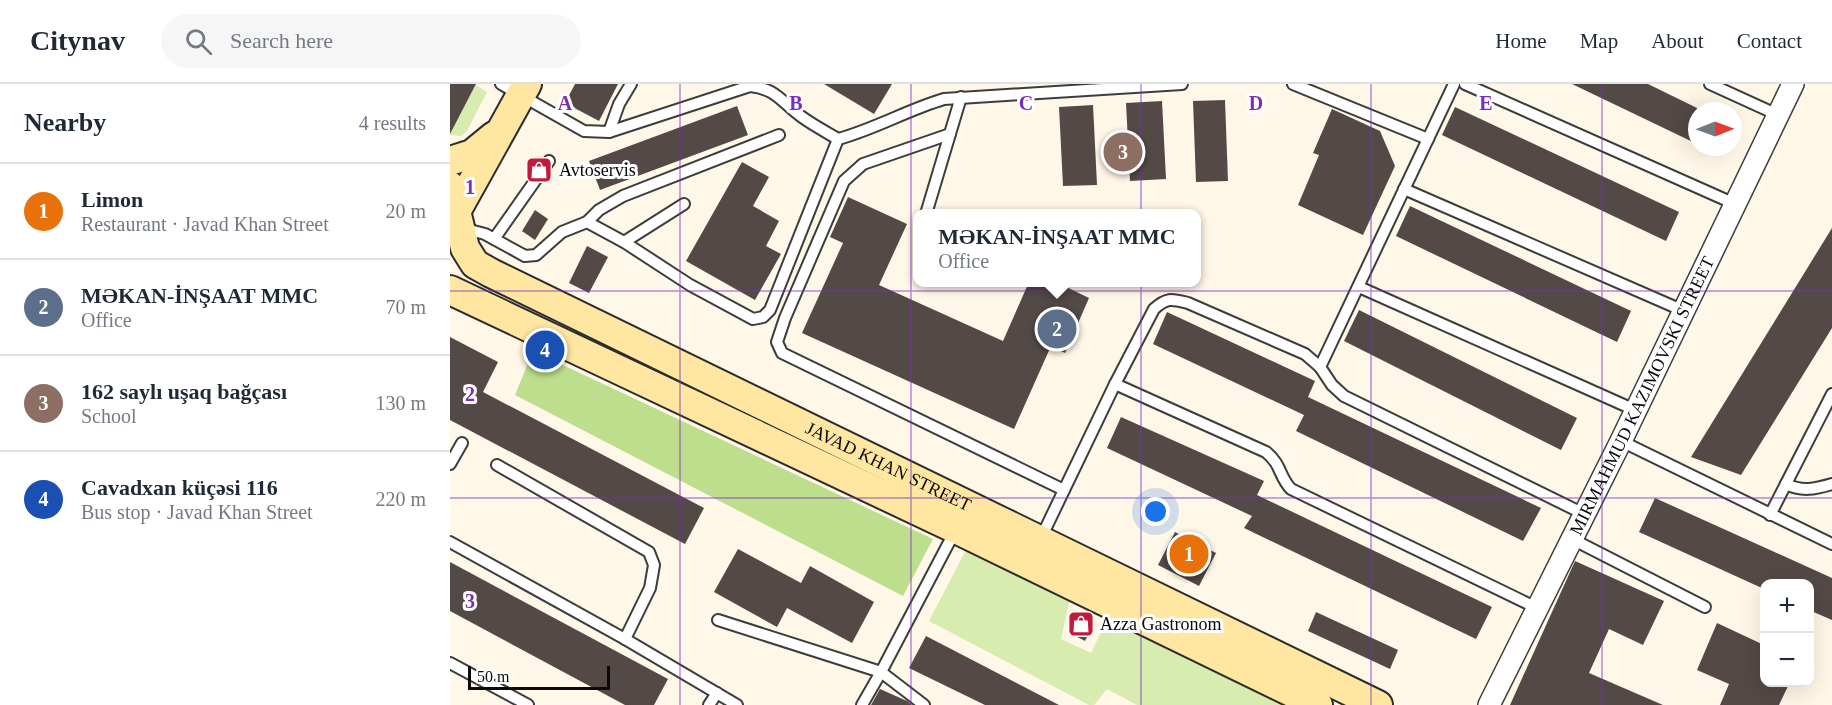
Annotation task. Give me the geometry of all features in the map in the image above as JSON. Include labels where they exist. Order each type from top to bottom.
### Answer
[{"type":"street","name":"MIRMAHMUD KAZIMOVSKI STREET","points":[[1489,705],[1621,441],[1793,84]]},
{"type":"street","points":[[452,212],[502,128],[516,88]]},
{"type":"street","points":[[450,161],[472,154],[502,128]]},
{"type":"street","name":"JAVAD KHAN STREET","points":[[452,212],[470,258],[486,270],[1378,705]]},
{"type":"street","name":"JAVAD KHAN STREET","points":[[454,293],[956,529],[1318,705]]},
{"type":"lane","points":[[609,132],[619,104],[631,84]]},
{"type":"lane","points":[[516,88],[584,131],[609,132],[730,88],[766,86],[800,116],[838,139],[858,134],[926,104],[944,99],[1182,84]]},
{"type":"lane","points":[[1293,84],[1428,140]]},
{"type":"lane","points":[[1320,367],[1454,84]]},
{"type":"lane","points":[[1465,84],[1735,204]]},
{"type":"lane","points":[[1710,84],[1778,115]]},
{"type":"lane","points":[[927,209],[962,97]]},
{"type":"lane","points":[[950,134],[863,164],[844,181],[785,318],[777,342],[782,353],[1064,490]]},
{"type":"lane","points":[[452,212],[485,234],[525,256],[536,255],[561,232],[587,222],[599,210],[623,196],[779,135]]},
{"type":"lane","points":[[587,222],[624,242],[690,285],[753,319],[763,317],[770,310],[838,139]]},
{"type":"lane","points":[[494,239],[549,161]]},
{"type":"lane","points":[[1404,189],[1684,311]]},
{"type":"lane","points":[[624,242],[684,204]]},
{"type":"lane","points":[[1359,287],[1635,410]]},
{"type":"lane","points":[[1039,541],[1154,309],[1163,301],[1174,299],[1305,354],[1320,367],[1332,385],[1344,396],[1584,514]]},
{"type":"lane","points":[[1115,384],[1266,452],[1276,461],[1286,484],[1291,489],[1537,608]]},
{"type":"lane","points":[[1770,515],[1832,394]]},
{"type":"lane","points":[[1621,441],[1832,544]]},
{"type":"lane","points":[[450,464],[462,443]]},
{"type":"lane","points":[[497,465],[649,552],[654,565],[650,588],[625,639]]},
{"type":"lane","points":[[1786,484],[1797,490],[1816,489],[1832,484]]},
{"type":"lane","points":[[861,705],[881,672],[956,529]]},
{"type":"lane","points":[[1572,539],[1706,607]]},
{"type":"lane","points":[[450,542],[625,639],[737,705]]},
{"type":"lane","points":[[718,620],[881,672],[924,705]]},
{"type":"lane","points":[[450,663],[528,705]]},
{"type":"lane","points":[[710,705],[717,693]]},
{"type":"green space","points":[[476,85],[487,92],[467,131],[461,136],[450,135],[450,114],[458,118]]},
{"type":"green space","points":[[533,351],[933,539],[903,596],[515,395]]},
{"type":"green space","points":[[967,548],[1070,599],[1061,639],[1091,653],[1109,615],[1294,705],[1137,705],[1107,689],[1094,705],[1089,705],[929,621]]},
{"type":"building","points":[[450,84],[476,84],[450,134]]},
{"type":"building","points":[[575,84],[618,84],[599,121],[565,103]]},
{"type":"building","points":[[824,84],[892,84],[874,114]]},
{"type":"building","points":[[1572,84],[1648,84],[1688,104],[1688,140]]},
{"type":"building","points":[[1225,100],[1228,181],[1196,182],[1193,101]]},
{"type":"building","points":[[1162,101],[1166,179],[1130,181],[1126,103]]},
{"type":"building","points":[[1093,105],[1097,185],[1063,186],[1059,107]]},
{"type":"building","points":[[737,106],[748,135],[600,190],[589,161]]},
{"type":"building","points":[[1455,107],[1679,212],[1666,241],[1442,135]]},
{"type":"building","points":[[1332,109],[1380,131],[1395,166],[1363,235],[1298,205],[1319,155],[1313,153]]},
{"type":"building","points":[[742,162],[769,177],[753,206],[779,221],[766,246],[781,254],[755,300],[686,261]]},
{"type":"building","points":[[848,197],[907,224],[879,285],[1003,341],[1027,287],[1066,287],[1089,298],[1065,353],[1051,346],[1014,429],[802,333],[843,243],[830,237]]},
{"type":"building","points":[[1410,206],[1631,311],[1617,342],[1396,236]]},
{"type":"building","points":[[535,210],[548,219],[535,240],[522,231]]},
{"type":"building","points":[[1832,228],[1832,328],[1741,475],[1691,457]]},
{"type":"building","points":[[587,246],[608,257],[589,293],[569,283]]},
{"type":"building","points":[[1359,310],[1577,418],[1561,450],[1344,341]]},
{"type":"building","points":[[1167,312],[1315,381],[1308,397],[1541,508],[1523,541],[1296,431],[1304,415],[1153,344]]},
{"type":"building","points":[[450,337],[498,362],[483,392],[704,508],[685,544],[450,420]]},
{"type":"building","points":[[1121,417],[1264,481],[1257,495],[1492,607],[1476,639],[1244,528],[1252,516],[1107,448]]},
{"type":"building","points":[[1655,498],[1832,578],[1832,620],[1814,612],[1814,579],[1760,579],[1760,587],[1639,532]]},
{"type":"building","points":[[1175,532],[1216,553],[1199,586],[1158,565]]},
{"type":"building","points":[[738,549],[801,583],[810,566],[874,602],[852,643],[787,608],[777,627],[714,592]]},
{"type":"building","points":[[1575,561],[1664,601],[1643,645],[1609,629],[1589,673],[1663,705],[1510,705]]},
{"type":"building","points":[[450,562],[668,679],[654,705],[625,705],[450,611]]},
{"type":"building","points":[[1077,612],[1094,621],[1085,641],[1068,632]]},
{"type":"building","points":[[1316,612],[1398,650],[1390,669],[1308,631]]},
{"type":"building","points":[[1717,623],[1760,643],[1760,687],[1788,687],[1779,705],[1720,705],[1729,684],[1697,670]]},
{"type":"building","points":[[926,636],[1059,705],[985,705],[909,668]]},
{"type":"building","points":[[880,689],[907,701],[912,705],[871,705]]},
{"type":"place","name":"162 saylı uşaq bağçası","points":[[1123,152]]},
{"type":"place","name":"Avtoservis","points":[[539,170]]},
{"type":"place","name":"MƏKAN-İNŞAAT MMC","points":[[1057,329]]},
{"type":"place","name":"Cavadxan küçəsi 116","points":[[545,350]]},
{"type":"place","name":"Limon","points":[[1189,554]]},
{"type":"place","name":"Azza Gastronom","points":[[1081,624]]}]
